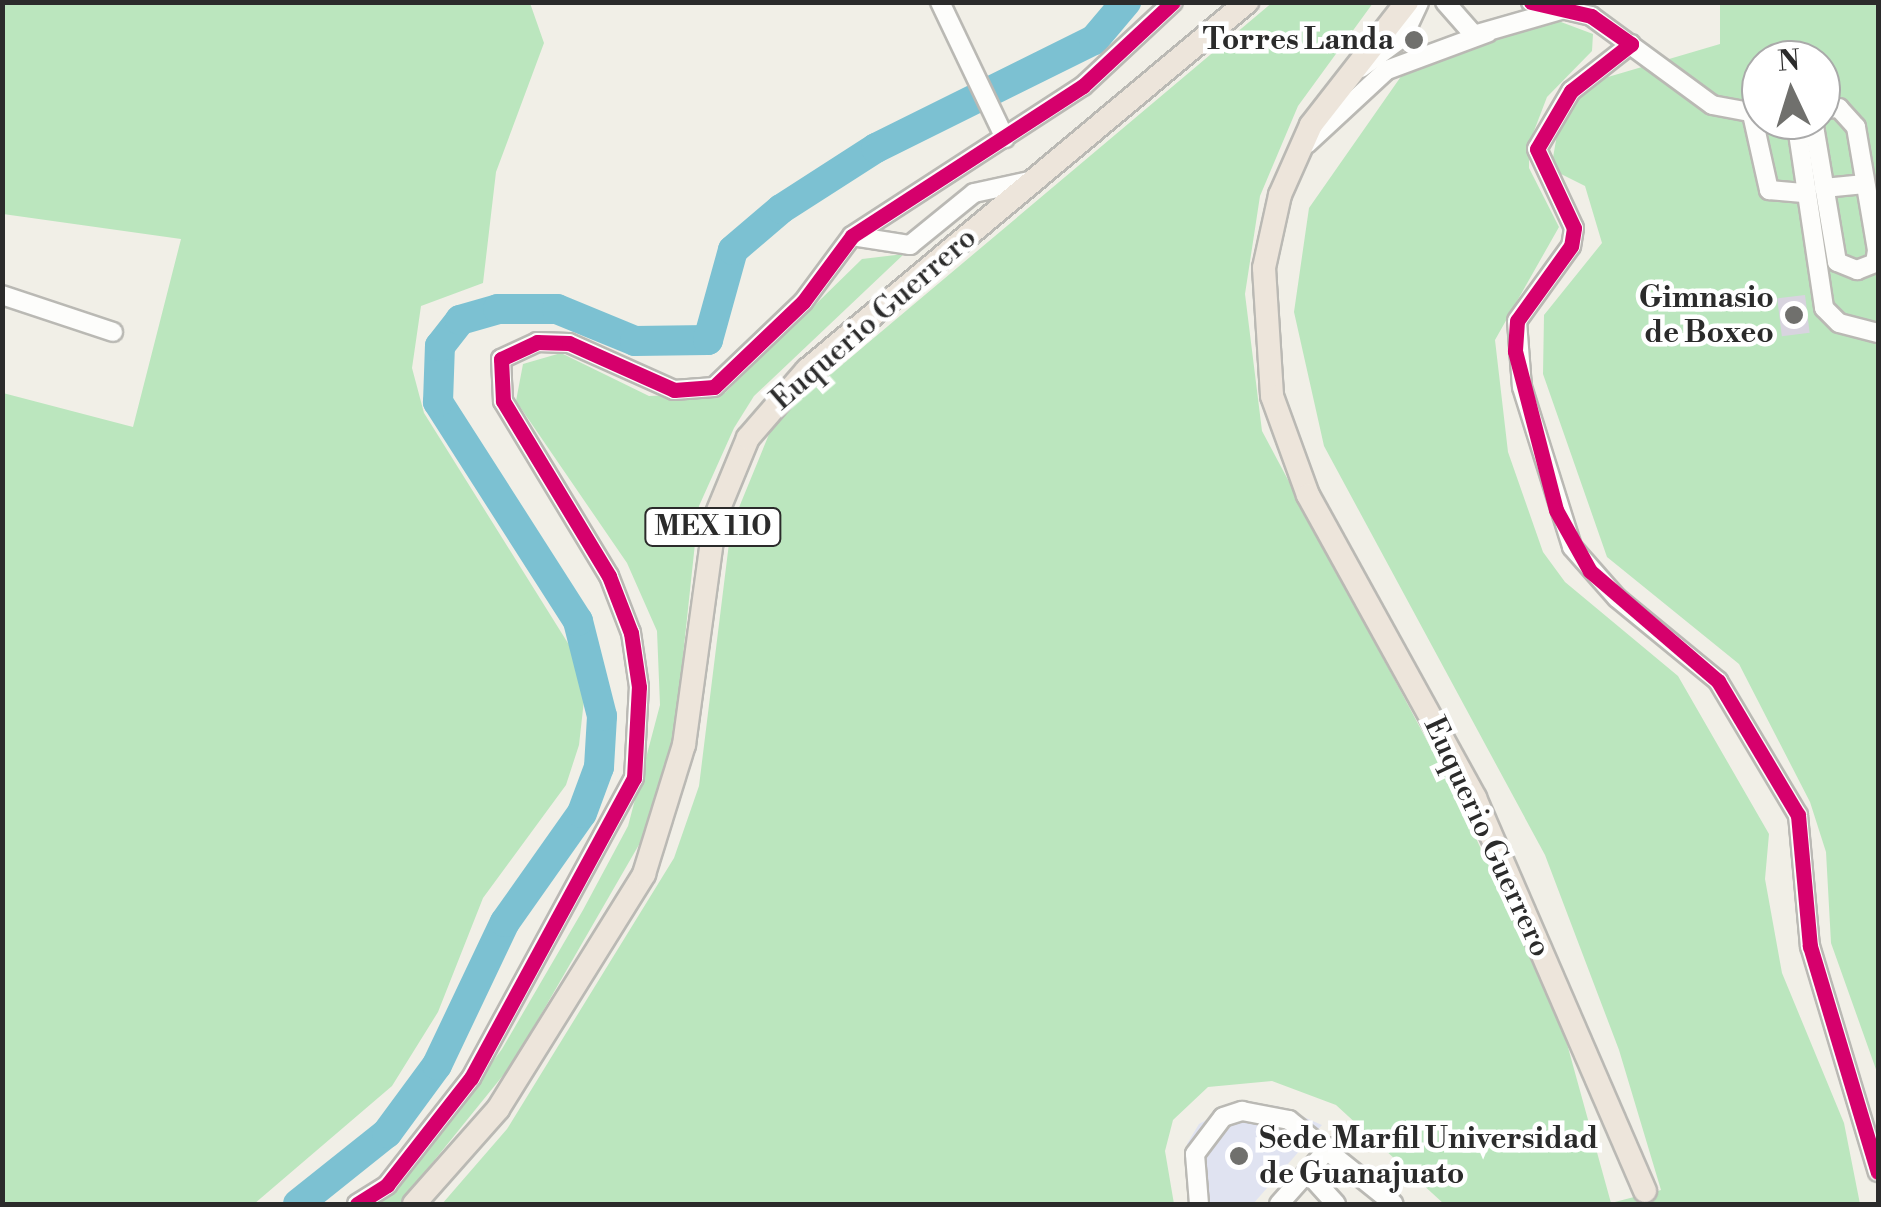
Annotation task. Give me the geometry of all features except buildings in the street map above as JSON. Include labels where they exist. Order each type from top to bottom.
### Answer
[{"type":"main road","name":"Euquerio Guerrero","points":[[414,1204],[498,1109],[644,874],[684,745],[714,518],[748,438],[807,370],[1247,2]]},
{"type":"main road","name":"Euquerio Guerrero","points":[[1407,2],[1347,73],[1296,155],[1264,268],[1266,354],[1285,440],[1475,798],[1645,1191]]},
{"type":"street","points":[[940,2],[968,70],[1005,138]]},
{"type":"street","points":[[356,1204],[386,1185],[471,1078],[634,778],[640,687],[631,633],[609,576],[503,401],[496,369],[555,341],[674,390],[714,387],[803,302],[852,236],[1084,86],[1173,2]]},
{"type":"street","points":[[1347,73],[1378,63],[1420,16],[1420,2]]},
{"type":"street","points":[[1445,2],[1467,31],[1488,33]]},
{"type":"street","points":[[1531,2],[1591,16],[1712,105],[1741,111]]},
{"type":"street","points":[[1296,155],[1387,70],[1561,10]]},
{"type":"street","points":[[1631,44],[1572,91],[1537,149],[1574,228],[1571,246],[1517,322],[1522,387],[1572,547],[1617,598],[1718,681],[1798,815],[1810,946],[1878,1172]]},
{"type":"street","points":[[1801,140],[1837,262],[1857,270],[1877,258],[1849,114],[1841,113]]},
{"type":"street","points":[[1761,140],[1768,190],[1815,191],[1865,184]]},
{"type":"street","points":[[1813,140],[1824,308],[1839,323],[1878,333]]},
{"type":"street","points":[[852,236],[910,245],[974,193],[1034,180]]},
{"type":"street","points":[[2,295],[113,332]]},
{"type":"street","points":[[1198,1204],[1194,1154],[1223,1117],[1268,1112],[1330,1147],[1394,1204]]},
{"type":"street","points":[[1279,1204],[1330,1147]]},
{"type":"street","points":[[1307,1172],[1336,1204]]},
{"type":"shaded area","name":"Sede Marfil Universidad de Guanajuato","points":[[1236,1104],[1278,1106],[1322,1125],[1253,1204],[1188,1204],[1187,1144],[1199,1124]]},
{"type":"green space","points":[[3,2],[530,3],[544,43],[496,172],[483,283],[421,306],[412,368],[424,413],[571,648],[585,691],[579,745],[566,785],[483,898],[438,1012],[392,1086],[254,1204],[3,1204],[3,393],[133,427],[181,239],[3,214]]},
{"type":"green space","points":[[1273,2],[1373,3],[1298,106],[1260,196],[1245,294],[1262,431],[1456,795],[1561,1022],[1611,1203],[1661,1190],[1619,1050],[1545,855],[1324,446],[1294,312],[1309,208],[1402,75],[1553,19],[1593,34],[1592,51],[1547,97],[1529,144],[1529,168],[1559,227],[1495,340],[1508,452],[1543,552],[1565,582],[1678,676],[1769,834],[1765,879],[1782,973],[1844,1123],[1860,1204],[1444,1204],[1336,1105],[1272,1081],[1208,1087],[1173,1120],[1165,1151],[1174,1204],[442,1204],[507,1129],[674,858],[699,786],[731,527],[774,422]]},
{"type":"green space","points":[[1720,3],[1878,3],[1878,1075],[1831,943],[1826,852],[1810,802],[1739,664],[1607,557],[1543,374],[1544,315],[1602,243],[1585,186],[1551,169],[1559,123],[1591,82],[1720,44]]},
{"type":"green space","points":[[904,254],[754,396],[734,428],[699,506],[675,731],[644,836],[513,1063],[399,1204],[374,1204],[423,1156],[502,1049],[583,910],[628,826],[660,705],[657,631],[627,563],[516,401],[523,364],[561,353],[649,396],[725,393],[862,259]]},
{"type":"waterway","points":[[298,1204],[387,1133],[437,1065],[505,922],[582,813],[599,767],[602,716],[578,621],[438,402],[440,346],[460,320],[498,309],[557,309],[635,341],[708,340],[733,250],[781,209],[876,148],[1094,40],[1126,2]]},
{"type":"cycle path","points":[[357,1204],[387,1185],[471,1078],[634,778],[639,687],[631,633],[609,576],[503,401],[501,359],[537,342],[569,343],[674,390],[714,387],[803,302],[852,236],[1083,86],[1173,2]]},
{"type":"cycle path","points":[[1531,2],[1591,16],[1631,44],[1571,91],[1537,149],[1574,228],[1571,246],[1517,321],[1515,351],[1556,510],[1590,571],[1718,681],[1798,815],[1810,946],[1878,1172]]},
{"type":"place","name":"Torres Landa","points":[[1414,40]]},
{"type":"place","name":"Gimnasio de Boxeo","points":[[1794,315]]},
{"type":"place","name":"Sede Marfil Universidad de Guanajuato","points":[[1239,1156]]}]
